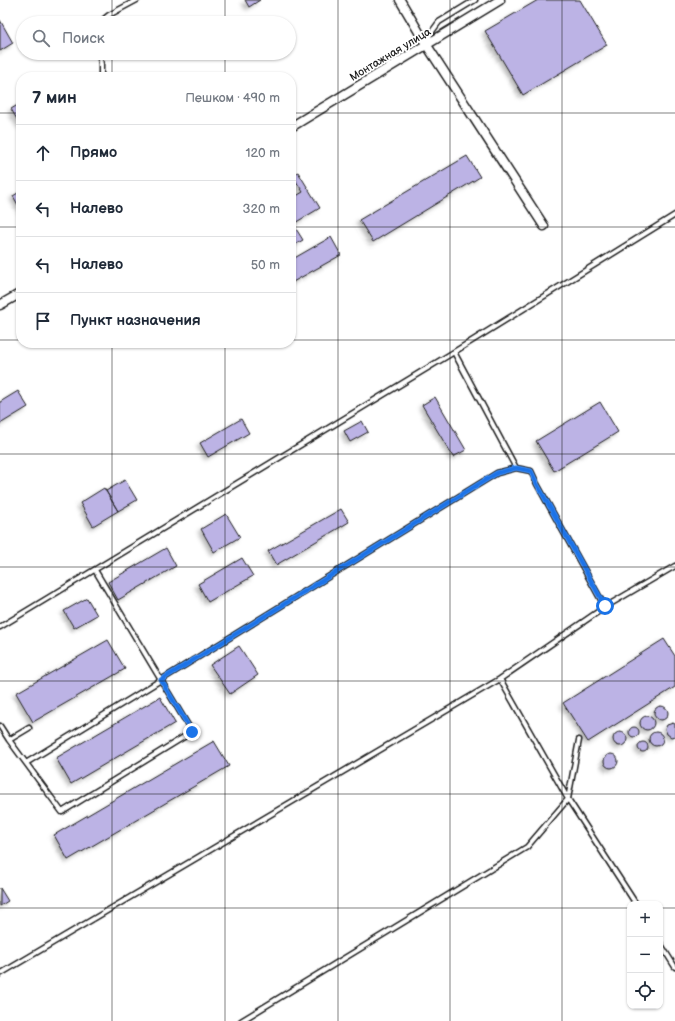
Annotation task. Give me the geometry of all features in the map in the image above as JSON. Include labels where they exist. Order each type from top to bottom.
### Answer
[{"type":"street","points":[[400,0],[426,44],[544,226]]},
{"type":"street","name":"Монтажная улица","points":[[296,124],[500,0]]},
{"type":"street","points":[[0,305],[16,296]]},
{"type":"lane","points":[[107,16],[137,0]]},
{"type":"lane","points":[[426,44],[431,33],[440,22],[475,0]]},
{"type":"lane","points":[[101,60],[101,72]]},
{"type":"lane","points":[[0,627],[454,352],[675,215]]},
{"type":"lane","points":[[454,352],[516,468]]},
{"type":"lane","points":[[26,763],[497,473],[516,468],[531,471],[605,606]]},
{"type":"lane","points":[[0,974],[500,679],[605,606],[675,566]]},
{"type":"lane","points":[[0,726],[62,812],[192,732],[95,570]]},
{"type":"lane","points":[[500,679],[568,799],[634,901]]},
{"type":"lane","points":[[9,740],[29,728]]},
{"type":"lane","points":[[241,1021],[527,847],[568,799],[579,740]]},
{"type":"lane","points":[[663,947],[675,967]]},
{"type":"building","points":[[245,0],[260,0],[249,7]]},
{"type":"building","points":[[538,0],[580,0],[607,45],[523,95],[485,31]]},
{"type":"building","points":[[0,20],[13,43],[0,51]]},
{"type":"building","points":[[16,106],[16,118],[11,109]]},
{"type":"building","points":[[467,156],[480,177],[373,242],[359,220]]},
{"type":"building","points":[[298,172],[320,208],[296,222],[296,196],[303,192],[296,181],[296,173]]},
{"type":"building","points":[[16,194],[16,201],[13,196]]},
{"type":"building","points":[[296,229],[303,240],[296,244]]},
{"type":"building","points":[[331,237],[341,255],[296,280],[296,257]]},
{"type":"building","points":[[18,391],[28,407],[0,424],[0,402]]},
{"type":"building","points":[[435,397],[466,450],[453,457],[422,405]]},
{"type":"building","points":[[600,402],[618,432],[554,471],[536,441]]},
{"type":"building","points":[[241,419],[249,433],[208,457],[200,443]]},
{"type":"building","points":[[362,421],[368,432],[350,442],[344,431]]},
{"type":"building","points":[[125,480],[137,500],[118,511],[106,491]]},
{"type":"building","points":[[104,488],[118,511],[93,526],[80,503]]},
{"type":"building","points":[[341,509],[349,522],[276,565],[268,551]]},
{"type":"building","points":[[226,514],[240,537],[214,552],[201,529]]},
{"type":"building","points":[[166,548],[176,566],[118,600],[108,582]]},
{"type":"building","points":[[242,558],[253,576],[208,602],[198,584]]},
{"type":"building","points":[[87,598],[97,615],[74,628],[64,611]]},
{"type":"building","points":[[664,639],[675,656],[675,687],[588,742],[563,703]]},
{"type":"building","points":[[108,640],[125,669],[33,722],[16,693]]},
{"type":"building","points":[[239,646],[258,675],[230,694],[210,665]]},
{"type":"building","points":[[160,697],[175,723],[71,784],[56,758]]},
{"type":"building","points":[[661,706],[666,708],[668,713],[666,718],[661,720],[656,718],[654,713],[656,708]]},
{"type":"building","points":[[647,716],[652,718],[654,723],[652,728],[647,730],[642,728],[640,723],[642,718]]},
{"type":"building","points":[[673,723],[675,724],[675,736],[671,737],[667,734],[665,729],[667,725]]},
{"type":"building","points":[[632,727],[636,727],[639,732],[636,737],[632,737],[629,734],[629,730]]},
{"type":"building","points":[[620,732],[625,734],[627,739],[625,744],[620,746],[615,744],[613,739],[615,734]]},
{"type":"building","points":[[656,732],[661,734],[663,739],[661,744],[656,746],[651,744],[649,739],[651,734]]},
{"type":"building","points":[[214,741],[229,766],[68,860],[54,835]]},
{"type":"building","points":[[641,742],[645,742],[648,747],[645,752],[641,752],[638,749],[638,745]]},
{"type":"building","points":[[611,754],[616,756],[618,761],[616,766],[611,768],[606,766],[604,761],[606,756]]},
{"type":"building","points":[[0,888],[8,901],[0,906]]},
{"type":"route","points":[[192,732],[161,680],[497,473],[516,468],[531,471],[605,606]]}]
